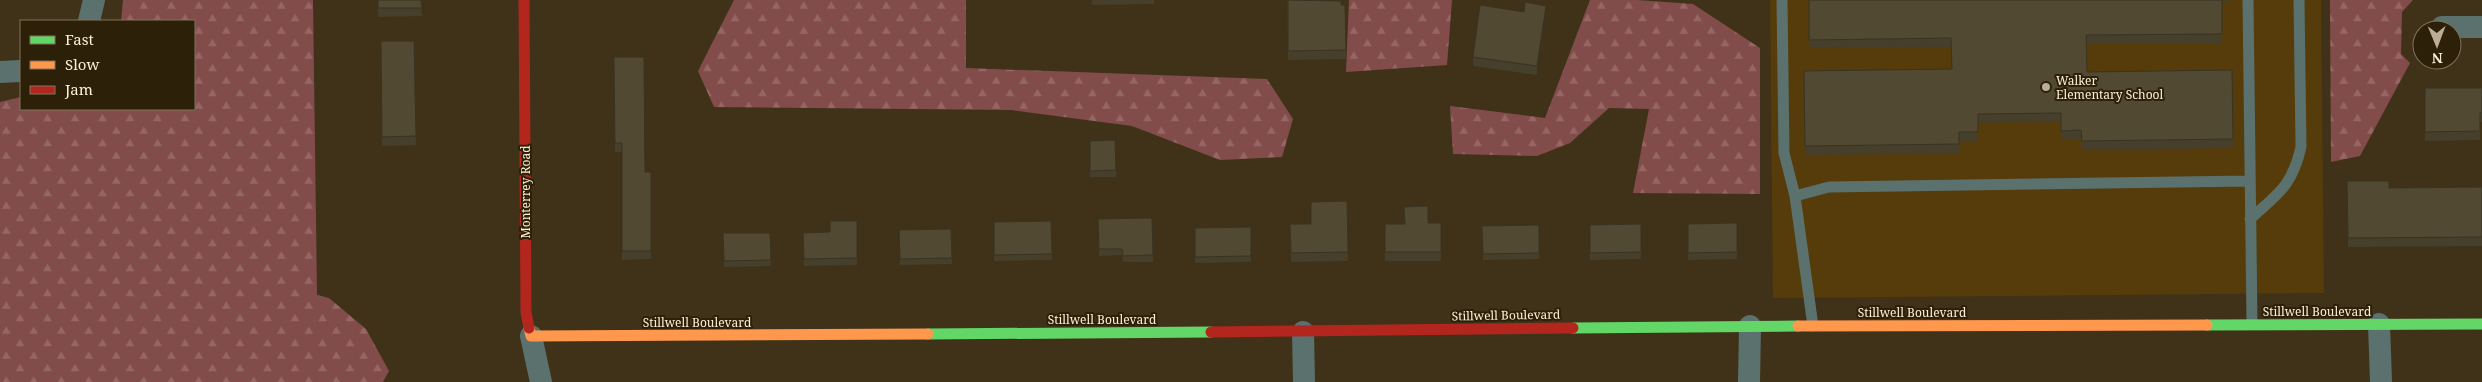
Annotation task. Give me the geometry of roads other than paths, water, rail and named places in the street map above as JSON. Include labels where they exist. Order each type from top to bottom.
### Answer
[{"type":"street","points":[[89,20],[94,0]]},
{"type":"street","name":"Monterrey Road","points":[[524,0],[526,312],[541,382]]},
{"type":"street","points":[[2462,27],[2482,27]]},
{"type":"street","points":[[0,72],[20,71]]},
{"type":"street","points":[[2379,324],[2381,382]]},
{"type":"street","name":"Stillwell Boulevard","points":[[531,336],[1303,332],[1750,326],[2482,324]]},
{"type":"street","points":[[1749,382],[1750,326]]},
{"type":"street","points":[[1303,332],[1304,382]]},
{"type":"lane","points":[[1782,0],[1784,153],[1795,196],[1813,326]]},
{"type":"lane","points":[[2248,0],[2252,324]]},
{"type":"lane","points":[[2250,219],[2286,186],[2296,169],[2301,146],[2299,0]]},
{"type":"lane","points":[[1795,196],[1829,187],[2250,180]]},
{"type":"place","name":"Walker Elementary School","points":[[2046,87]]}]
